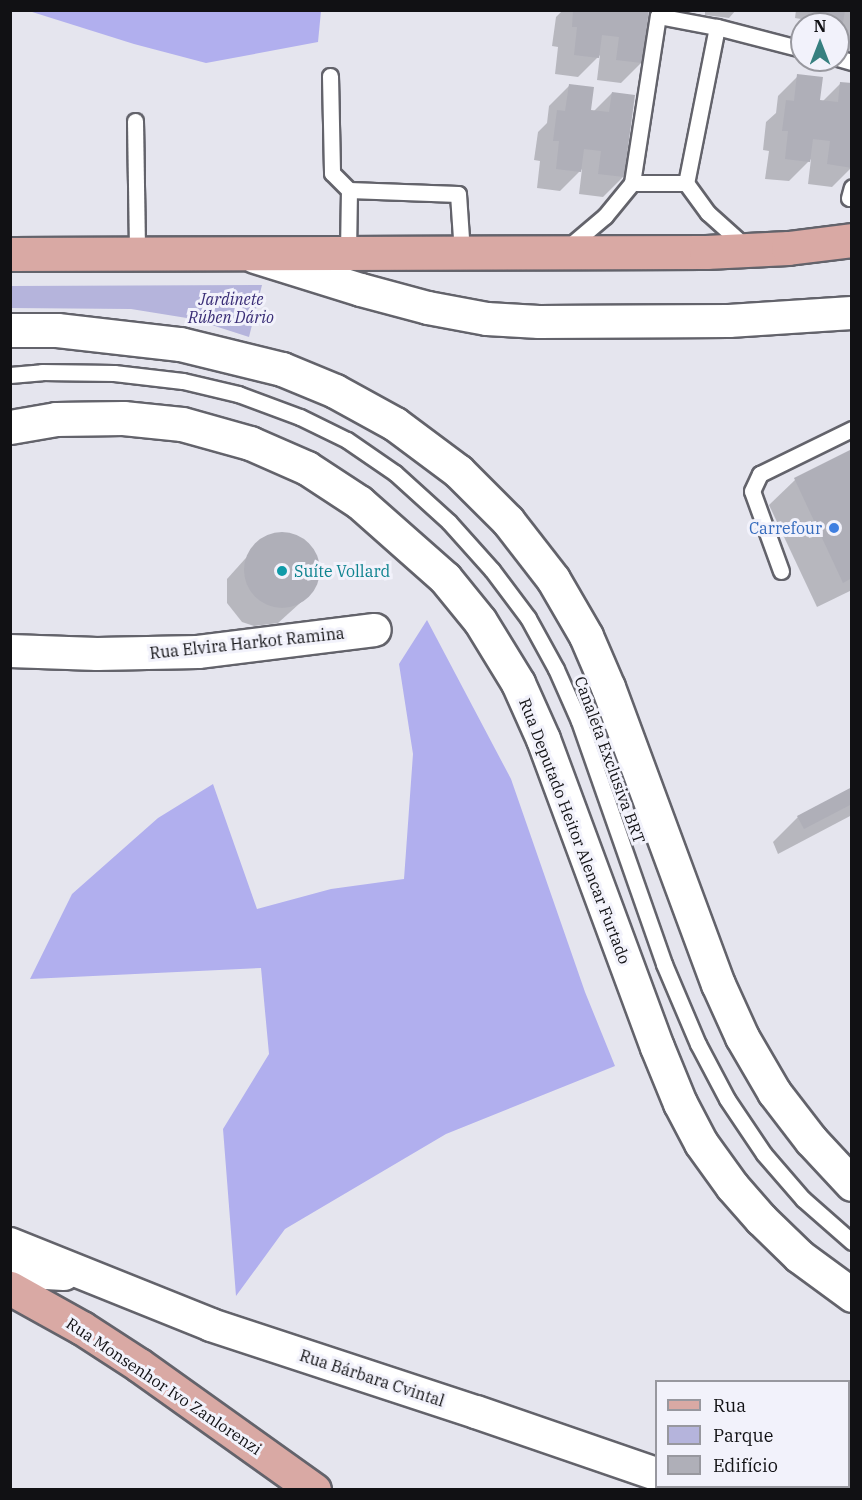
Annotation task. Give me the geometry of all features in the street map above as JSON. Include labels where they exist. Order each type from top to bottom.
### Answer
[{"type":"main road","points":[[10,254],[561,253],[750,250],[852,240]]},
{"type":"main road","name":"Rua Monsenhor Ivo Zanlorenzi","points":[[10,1288],[82,1328],[129,1359],[314,1490]]},
{"type":"street","points":[[247,254],[361,290],[428,308],[487,318],[539,322],[729,321],[852,313]]},
{"type":"street","points":[[10,330],[57,330],[180,344],[282,369],[335,391],[395,424],[458,471],[508,521],[553,579],[586,636],[608,687],[718,984],[742,1037],[774,1092],[811,1140],[852,1184]]},
{"type":"street","name":"Rua Deputado Heitor Alencar Furtado","points":[[10,427],[56,420],[123,418],[182,424],[250,443],[307,468],[359,502],[445,578],[480,621],[518,683],[543,739],[657,1047],[680,1103],[701,1143],[732,1186],[761,1219],[799,1256],[852,1295]]},
{"type":"street","name":"Rua Elvira Harkot Ramina","points":[[10,651],[97,654],[198,652],[375,630]]},
{"type":"street","name":"Rua Bárbara Cvintal","points":[[10,1244],[211,1325],[655,1473]]},
{"type":"street","name":"Rua Bárbara Cvintal","points":[[10,1271],[89,1275]]},
{"type":"lane","points":[[561,253],[606,216],[632,183],[658,16],[717,27],[790,46]]},
{"type":"lane","points":[[717,27],[686,183],[708,213],[750,250]]},
{"type":"lane","points":[[330,76],[332,173],[349,190],[458,194],[462,253]]},
{"type":"lane","points":[[135,121],[136,254]]},
{"type":"lane","points":[[632,183],[686,183]]},
{"type":"lane","points":[[348,253],[349,190]]},
{"type":"lane","name":"Canaleta Exclusiva BRT","points":[[10,375],[42,372],[114,373],[183,381],[238,394],[300,417],[347,440],[395,473],[449,522],[492,570],[516,602],[556,669],[579,721],[664,964],[698,1044],[727,1099],[764,1154],[803,1199],[852,1242]]},
{"type":"lane","points":[[782,571],[752,491],[760,474],[852,429]]},
{"type":"green space","name":"Jardinete Rúben Dário","points":[[262,285],[249,337],[193,319],[131,309],[11,308],[11,286]]},
{"type":"shaded area","points":[[321,10],[318,42],[206,63],[134,44],[29,11]]},
{"type":"shaded area","points":[[427,620],[511,779],[585,992],[615,1066],[446,1134],[285,1229],[236,1296],[223,1129],[269,1054],[261,968],[30,979],[72,894],[158,818],[213,784],[257,909],[331,889],[404,879],[413,754],[399,664]]},
{"type":"building","points":[[573,10],[649,10],[642,63],[616,60],[619,37],[602,35],[599,58],[574,55],[577,27],[572,27]]},
{"type":"building","points":[[819,10],[845,10],[845,12],[819,12]]},
{"type":"building","points":[[797,74],[823,77],[820,100],[838,102],[840,82],[852,83],[852,168],[827,164],[830,141],[813,139],[810,162],[785,159],[788,131],[782,131],[786,100],[794,101]]},
{"type":"building","points":[[569,84],[594,87],[591,110],[609,112],[612,92],[635,95],[624,177],[598,174],[601,151],[584,149],[581,172],[556,169],[559,141],[553,141],[557,110],[565,111]]},
{"type":"building","name":"Carrefour","points":[[852,449],[852,578],[843,583],[794,478]]},
{"type":"building","name":"Suíte Vollard","points":[[282,532],[296,535],[309,543],[317,556],[320,570],[317,584],[309,597],[296,605],[282,608],[268,605],[255,597],[247,584],[244,570],[247,556],[255,543],[268,535]]},
{"type":"building","points":[[852,787],[852,804],[804,829],[797,816]]},
{"type":"place","name":"Carrefour","points":[[834,528]]},
{"type":"place","name":"Suíte Vollard","points":[[282,571]]}]
